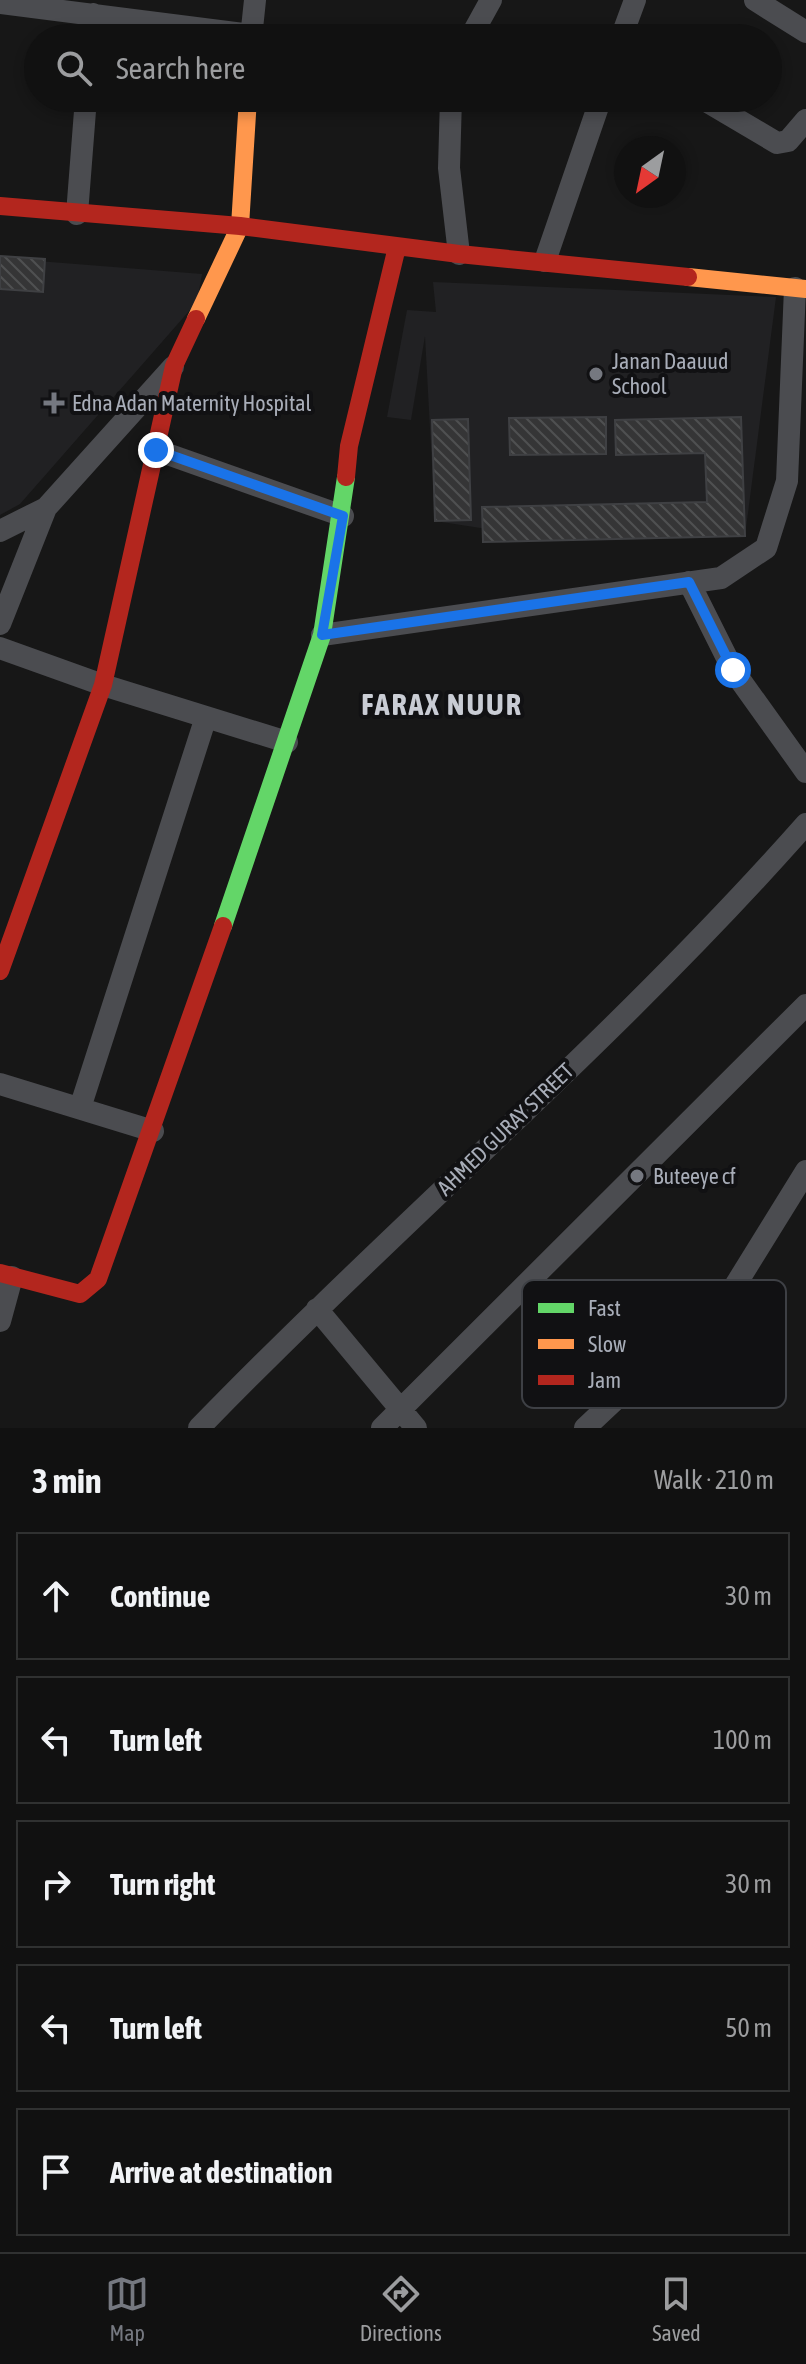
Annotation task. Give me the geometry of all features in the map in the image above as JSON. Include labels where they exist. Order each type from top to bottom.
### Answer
[{"type":"street","points":[[252,24],[255,0]]},
{"type":"street","points":[[478,24],[491,0]]},
{"type":"street","points":[[626,24],[635,0]]},
{"type":"street","points":[[755,0],[806,32]]},
{"type":"street","points":[[0,3],[162,24]]},
{"type":"street","points":[[92,24],[93,14]]},
{"type":"street","points":[[77,214],[85,112]]},
{"type":"street","points":[[0,971],[103,685],[174,366],[240,226],[247,112]]},
{"type":"street","points":[[451,112],[449,168],[459,254]]},
{"type":"street","points":[[545,261],[596,112]]},
{"type":"street","points":[[725,112],[777,143],[788,141],[806,120]]},
{"type":"street","points":[[0,206],[240,226],[459,254],[801,288],[787,481],[766,548],[721,578],[322,635]]},
{"type":"street","points":[[0,1321],[6,1275],[80,1294],[98,1279],[153,1131],[322,635],[343,516],[349,446],[397,247]]},
{"type":"street","points":[[0,624],[46,508],[174,366]]},
{"type":"street","points":[[156,450],[343,516]]},
{"type":"street","points":[[0,531],[46,508]]},
{"type":"street","points":[[689,582],[733,670],[806,772]]},
{"type":"street","points":[[0,648],[103,685],[287,742]]},
{"type":"street","points":[[80,1108],[206,717]]},
{"type":"street","name":"AHMED GURAY STREET","points":[[199,1428],[317,1309],[728,911],[806,824]]},
{"type":"street","points":[[530,1280],[806,1005]]},
{"type":"street","points":[[0,1084],[153,1131]]},
{"type":"street","points":[[739,1280],[806,1171]]},
{"type":"street","points":[[382,1428],[522,1288]]},
{"type":"street","points":[[317,1309],[416,1428]]},
{"type":"street","points":[[585,1428],[606,1408]]},
{"type":"shaded area","name":"Edna Adan Maternity Hospital","points":[[0,258],[202,274],[197,302],[20,504],[0,515]]},
{"type":"shaded area","name":"Janan Daauud School","points":[[433,282],[776,297],[745,536],[559,540],[435,521],[425,336],[411,420],[387,417],[407,310],[436,312]]},
{"type":"building","points":[[0,256],[45,259],[43,292],[0,289]]},
{"type":"building","points":[[606,417],[606,454],[510,455],[509,418]]},
{"type":"building","points":[[741,417],[745,536],[483,542],[482,507],[707,502],[705,453],[616,455],[615,420]]},
{"type":"building","points":[[468,419],[471,520],[435,521],[432,420]]},
{"type":"traffic: fast","points":[[223,926],[322,635],[346,477]]},
{"type":"traffic: slow","points":[[196,319],[240,226],[247,112]]},
{"type":"traffic: slow","points":[[688,277],[806,289]]},
{"type":"traffic: jam","points":[[0,206],[240,226],[459,254],[688,277]]},
{"type":"traffic: jam","points":[[346,477],[349,446],[397,247]]},
{"type":"traffic: jam","points":[[0,971],[103,685],[174,366],[196,319]]},
{"type":"traffic: jam","points":[[0,1273],[80,1294],[98,1279],[223,926]]},
{"type":"place","name":"Janan Daauud School","points":[[596,374]]},
{"type":"place","name":"Edna Adan Maternity Hospital","points":[[54,403]]},
{"type":"place","name":"Buteeye cf","points":[[637,1176]]},
{"type":"district","name":"FARAX NUUR","points":[[442,704]]},
{"type":"route","points":[[156,450],[343,516],[322,635],[689,582],[733,670]]}]
